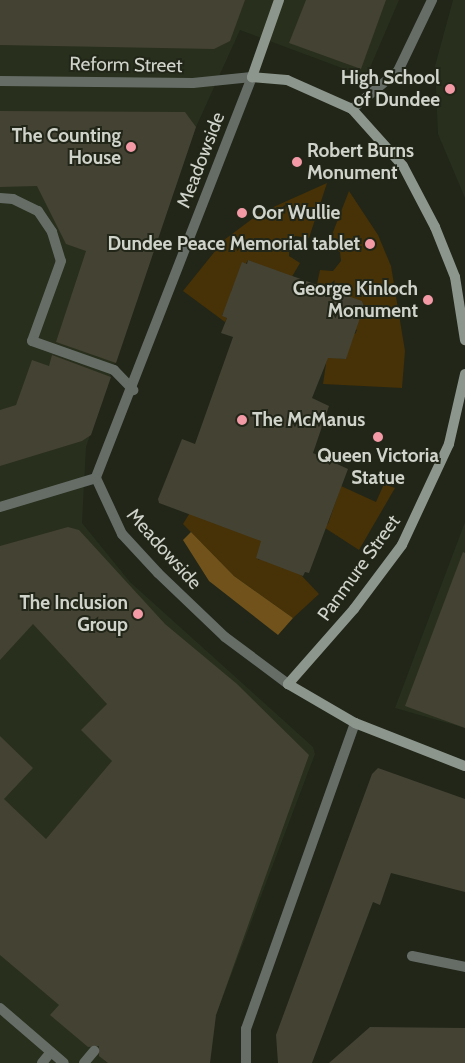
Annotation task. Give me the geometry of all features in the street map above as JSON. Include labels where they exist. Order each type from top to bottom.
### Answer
[{"type":"street","name":"Meadowside","points":[[279,0],[252,77],[133,390],[96,478],[122,534],[152,567],[225,636],[288,684],[355,723],[465,766]]},
{"type":"street","points":[[352,109],[398,71],[432,0]]},
{"type":"street","name":"Reform Street","points":[[0,81],[192,83],[252,77]]},
{"type":"street","points":[[252,77],[286,80],[352,109],[403,166],[431,218],[455,278],[464,319],[465,340]]},
{"type":"street","points":[[0,198],[13,199],[38,211],[52,232],[61,261],[32,341],[114,370],[133,390]]},
{"type":"street","name":"Panmure Street","points":[[288,684],[354,609],[402,545],[449,444],[465,374]]},
{"type":"street","points":[[0,507],[96,478]]},
{"type":"street","points":[[246,1063],[246,1029],[355,723]]},
{"type":"street","points":[[412,956],[465,967]]},
{"type":"street","points":[[0,1008],[64,1063]]},
{"type":"street","points":[[84,1063],[94,1051]]},
{"type":"street","points":[[42,1063],[51,1052]]},
{"type":"shaded area","points":[[0,0],[399,0],[366,77],[240,30],[196,127],[86,447],[82,523],[130,582],[313,747],[315,754],[216,1015],[210,1063],[0,1063]]},
{"type":"shaded area","name":"High School of Dundee","points":[[453,0],[465,0],[465,198],[438,134],[435,66]]},
{"type":"shaded area","points":[[327,183],[309,238],[295,236],[289,243],[289,256],[300,263],[290,280],[248,260],[231,292],[236,294],[222,315],[227,318],[225,322],[183,291],[224,240],[260,213]]},
{"type":"shaded area","points":[[349,191],[378,235],[391,266],[405,351],[402,388],[323,384],[327,357],[346,359],[351,333],[355,334],[357,330],[353,328],[364,306],[362,301],[356,303],[316,289],[320,270],[333,271],[341,261],[340,252],[328,245]]},
{"type":"shaded area","points":[[384,484],[395,488],[359,550],[322,526],[328,524],[341,486],[376,502]]},
{"type":"shaded area","points":[[191,511],[266,538],[258,560],[264,557],[281,563],[283,569],[285,565],[302,571],[301,575],[319,594],[293,618],[234,576],[183,524]]},
{"type":"shaded area","points":[[465,522],[465,728],[395,708]]},
{"type":"shaded area","points":[[191,532],[234,576],[293,618],[278,635],[209,581],[183,540]]},
{"type":"building","points":[[0,0],[245,0],[230,41],[214,49],[0,45]]},
{"type":"building","points":[[306,0],[386,0],[361,69],[289,43]]},
{"type":"building","points":[[0,111],[185,112],[196,127],[116,363],[56,342],[86,251],[66,244],[37,186],[0,187]]},
{"type":"building","name":"The McManus","points":[[248,260],[362,301],[364,306],[346,359],[328,358],[312,398],[329,406],[313,453],[348,469],[309,573],[305,572],[303,576],[256,558],[261,541],[159,503],[158,499],[182,439],[195,444],[233,337],[221,333],[227,318],[222,316],[242,262],[247,264]]},
{"type":"building","points":[[52,355],[111,377],[91,435],[82,441],[0,466],[0,410],[16,405],[32,360],[49,366]]},
{"type":"building","points":[[68,527],[79,530],[165,624],[237,684],[309,755],[216,1015],[210,1063],[108,1063],[99,1056],[99,1046],[88,1047],[50,1015],[59,1005],[0,955],[0,736],[33,768],[4,799],[46,839],[112,761],[81,730],[107,704],[33,624],[0,660],[0,546]]},
{"type":"building","points":[[463,552],[465,553],[465,728],[405,706]]},
{"type":"building","points":[[378,768],[465,799],[465,892],[391,873],[380,905],[373,902],[312,1063],[278,1063],[276,1035],[372,774]]},
{"type":"building","points":[[370,1027],[465,1028],[465,1063],[329,1063]]},
{"type":"place","name":"High School of Dundee","points":[[450,89]]},
{"type":"place","name":"The Counting House","points":[[131,147]]},
{"type":"place","name":"Robert Burns Monument","points":[[297,162]]},
{"type":"place","name":"Oor Wullie","points":[[242,213]]},
{"type":"place","name":"Dundee Peace Memorial tablet","points":[[370,244]]},
{"type":"place","name":"George Kinloch Monument","points":[[428,300]]},
{"type":"place","name":"The McManus","points":[[242,420]]},
{"type":"place","name":"Queen Victoria Statue","points":[[378,437]]},
{"type":"place","name":"The Inclusion Group","points":[[138,614]]}]
